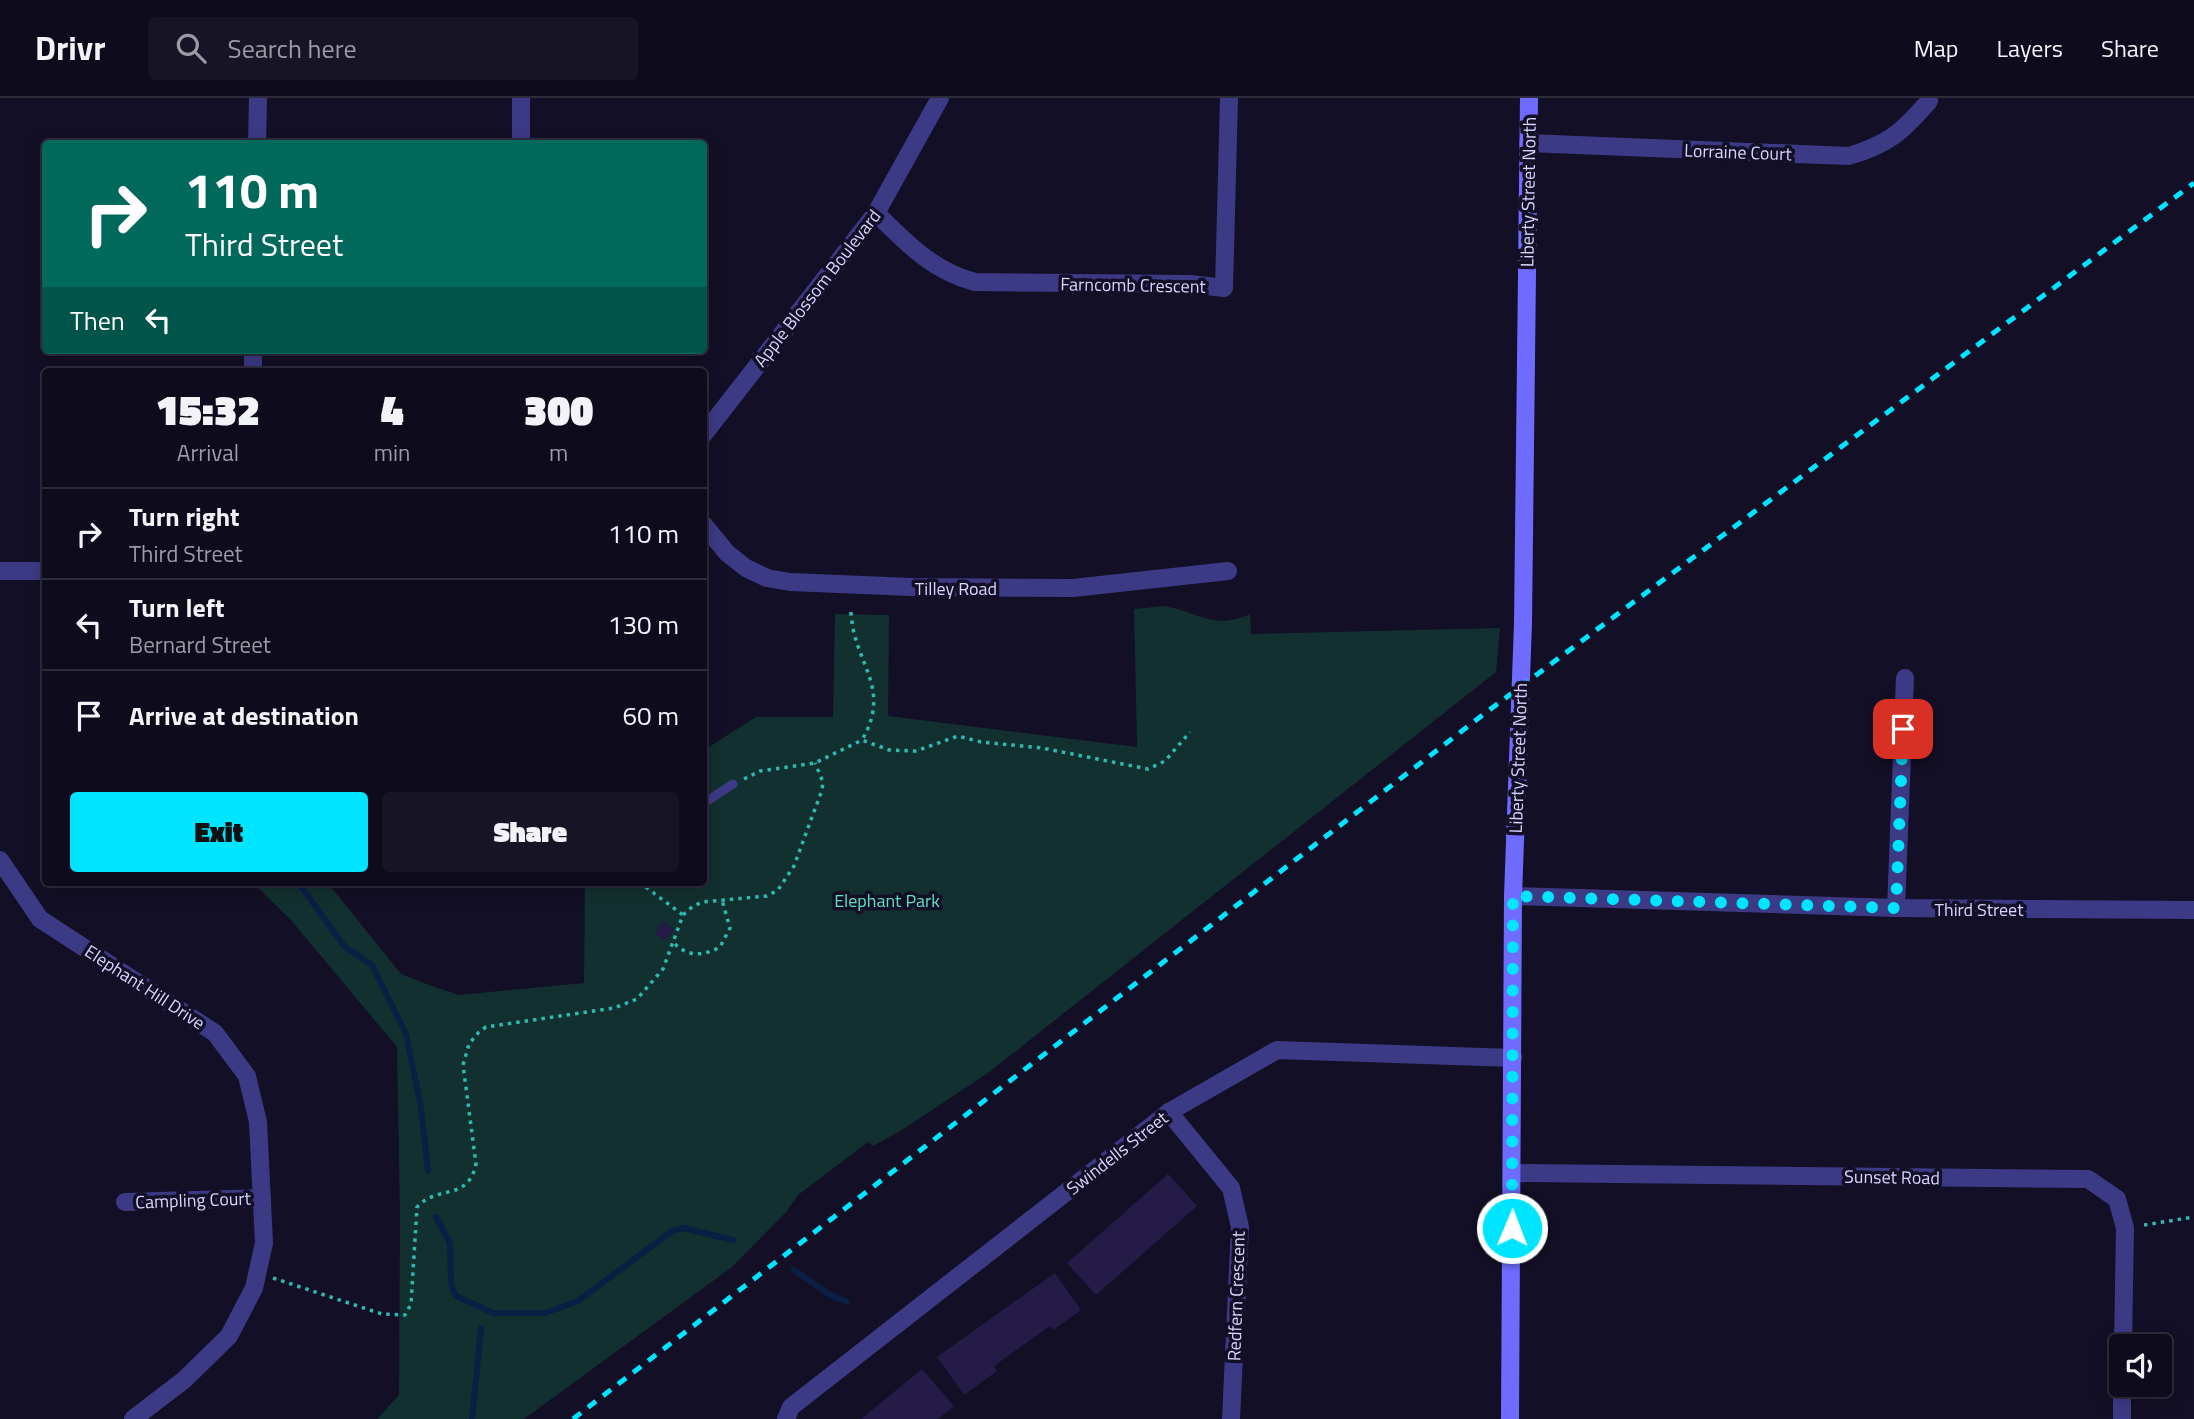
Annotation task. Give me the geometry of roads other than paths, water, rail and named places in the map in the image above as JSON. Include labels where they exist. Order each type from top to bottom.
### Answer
[{"type":"main road","name":"Liberty Street North","points":[[1510,1419],[1513,896],[1523,623],[1529,98]]},
{"type":"street","points":[[257,140],[258,98]]},
{"type":"street","points":[[521,98],[522,140]]},
{"type":"street","name":"Apple Blossom Boulevard","points":[[707,430],[876,214],[940,98]]},
{"type":"street","name":"Farncomb Crescent","points":[[876,214],[933,265],[952,276],[975,282],[1190,284],[1224,288],[1229,98]]},
{"type":"street","name":"Lorraine Court","points":[[1528,143],[1849,156],[1881,146],[1903,131],[1929,101]]},
{"type":"street","name":"Tilley Road","points":[[707,529],[727,553],[746,568],[768,578],[790,582],[912,587],[1073,588],[1228,570]]},
{"type":"street","points":[[0,571],[42,571]]},
{"type":"street","points":[[1896,908],[1905,678]]},
{"type":"street","name":"Elephant Hill Drive","points":[[0,860],[40,919],[215,1033],[247,1076],[258,1122],[264,1243],[254,1287],[229,1336],[184,1380],[133,1419]]},
{"type":"street","name":"Third Street","points":[[1513,896],[1896,908],[2194,910]]},
{"type":"street","name":"Swindells Street","points":[[786,1419],[791,1407],[1169,1112],[1277,1050],[1513,1058]]},
{"type":"street","name":"Redfern Crescent","points":[[1169,1112],[1231,1188],[1240,1227],[1231,1419]]},
{"type":"street","name":"Sunset Road","points":[[1513,1173],[2088,1179],[2117,1199],[2125,1228],[2123,1334]]},
{"type":"street","name":"Campling Court","points":[[125,1202],[262,1198]]},
{"type":"street","points":[[2122,1397],[2122,1419]]},
{"type":"lane","points":[[707,801],[733,784]]},
{"type":"waterway","points":[[301,886],[344,946],[372,965],[406,1034],[421,1107],[428,1171]]},
{"type":"waterway","points":[[436,1217],[450,1243],[451,1284],[456,1296],[493,1313],[545,1313],[578,1301],[672,1231],[683,1228],[733,1240]]},
{"type":"waterway","points":[[794,1270],[830,1295],[847,1302]]},
{"type":"waterway","points":[[472,1419],[481,1328]]},
{"type":"railway","points":[[573,1419],[1480,717],[2194,183]]},
{"type":"park label","name":"Elephant Park","points":[[887,900]]}]
